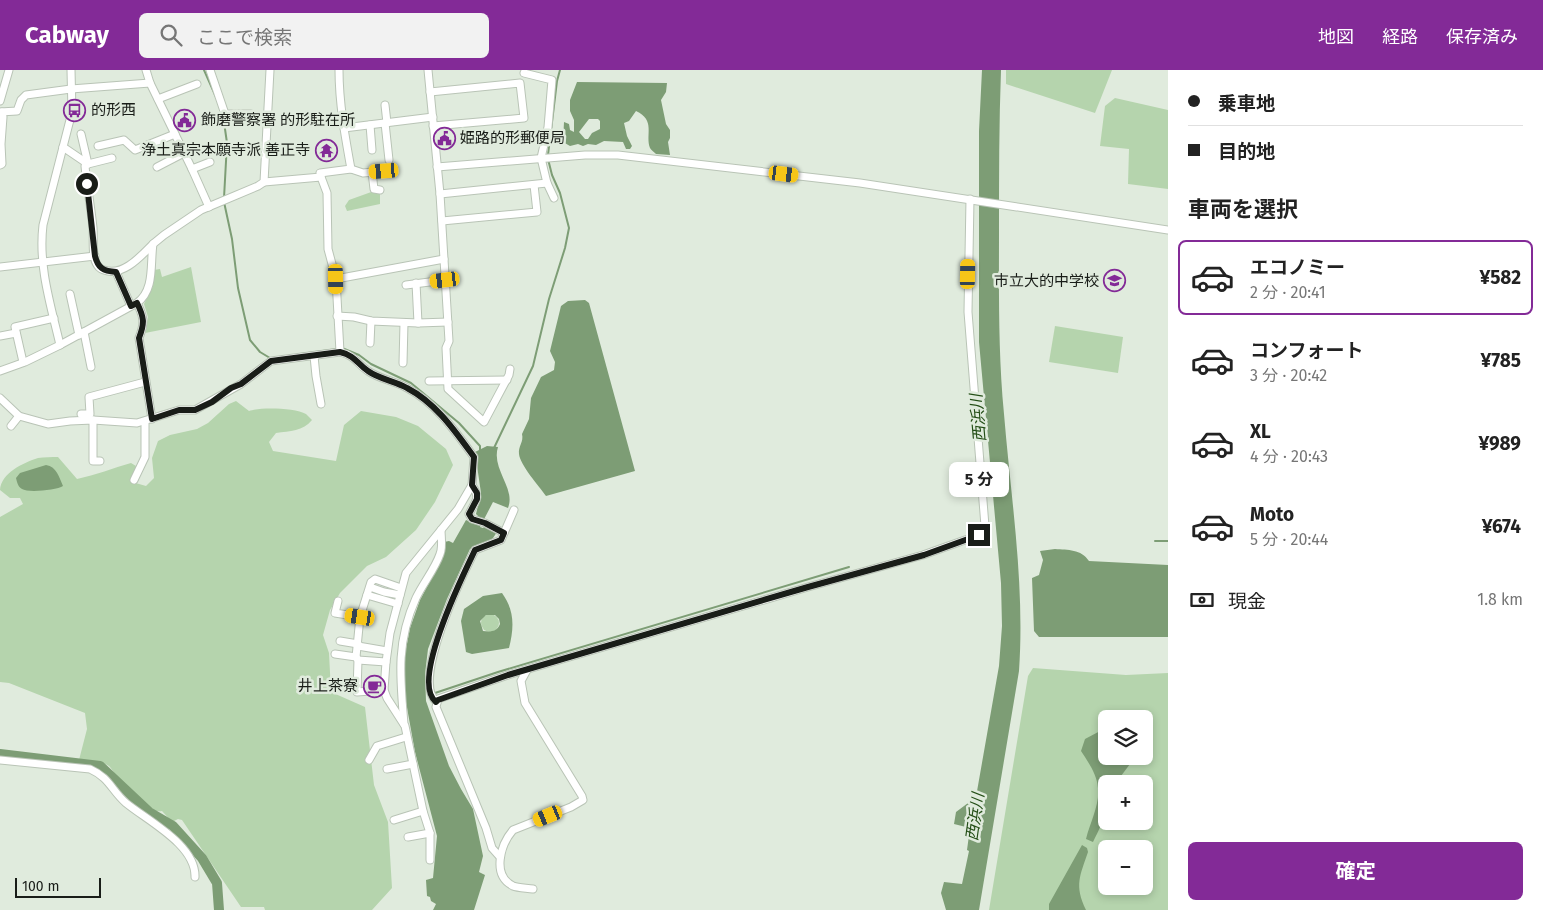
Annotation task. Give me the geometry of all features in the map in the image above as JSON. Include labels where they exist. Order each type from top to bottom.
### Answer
[{"type":"street","points":[[0,101],[9,70]]},
{"type":"street","points":[[60,345],[42,262],[43,225],[72,112],[71,70]]},
{"type":"street","points":[[146,70],[150,83],[208,206]]},
{"type":"street","points":[[210,70],[225,114],[251,114]]},
{"type":"street","points":[[264,182],[270,70]]},
{"type":"street","points":[[339,70],[339,88],[351,169]]},
{"type":"street","points":[[428,70],[442,221],[448,322],[446,348],[448,389],[484,422],[509,376],[510,369]]},
{"type":"street","points":[[433,126],[524,118],[520,83],[524,72],[552,80],[546,158],[547,183],[554,198]]},
{"type":"street","points":[[0,165],[2,164],[0,144],[4,117],[1,112],[17,111],[21,100],[26,96],[71,89],[150,83]]},
{"type":"street","points":[[430,92],[520,83]]},
{"type":"street","points":[[158,99],[197,84]]},
{"type":"street","points":[[385,105],[389,160]]},
{"type":"street","points":[[344,128],[432,117]]},
{"type":"street","points":[[370,125],[372,150]]},
{"type":"street","points":[[81,134],[88,164]]},
{"type":"street","points":[[98,146],[124,140],[135,150],[175,134]]},
{"type":"street","points":[[63,147],[88,164]]},
{"type":"street","points":[[157,167],[184,153]]},
{"type":"street","points":[[437,167],[585,155],[618,155],[860,183],[1168,230]]},
{"type":"street","points":[[112,158],[85,166],[95,256],[98,266],[102,270],[116,272],[139,259],[164,235],[208,206],[264,182],[321,177]]},
{"type":"street","points":[[192,169],[210,162]]},
{"type":"street","points":[[339,348],[336,316],[336,279],[328,249],[327,193],[320,173],[351,169],[363,173],[384,171]]},
{"type":"street","points":[[372,172],[374,189],[380,190]]},
{"type":"street","points":[[440,194],[547,183]]},
{"type":"street","points":[[442,221],[537,212],[534,185]]},
{"type":"street","points":[[436,702],[475,686],[526,670],[924,555],[979,535],[985,526],[968,312],[972,199]]},
{"type":"street","points":[[0,371],[60,345],[143,298],[148,287],[153,244]]},
{"type":"street","points":[[0,267],[95,256]]},
{"type":"street","points":[[336,279],[444,260]]},
{"type":"street","points":[[116,272],[134,304],[143,315],[139,338],[149,421],[145,457],[134,480]]},
{"type":"street","points":[[406,285],[445,280]]},
{"type":"street","points":[[416,283],[418,323]]},
{"type":"street","points":[[70,294],[91,367]]},
{"type":"street","points":[[336,316],[354,316],[370,321],[404,323],[448,322]]},
{"type":"street","points":[[23,362],[15,327],[54,318]]},
{"type":"street","points":[[370,321],[370,343]]},
{"type":"street","points":[[403,363],[404,323]]},
{"type":"street","points":[[0,336],[16,333]]},
{"type":"street","points":[[0,398],[19,416],[48,424],[93,420],[129,424],[149,421],[179,410],[195,410],[241,384],[271,361],[314,356],[339,348],[349,354],[368,371],[407,388],[428,402],[452,428],[474,457],[472,485],[458,509],[406,573],[400,591],[387,651],[384,690],[386,698],[405,726]]},
{"type":"street","points":[[314,356],[321,404]]},
{"type":"street","points":[[428,381],[507,380]]},
{"type":"street","points":[[81,414],[90,414],[88,397],[145,382]]},
{"type":"street","points":[[11,426],[19,416]]},
{"type":"street","points":[[93,420],[93,461],[100,461]]},
{"type":"street","points":[[472,485],[477,493],[477,499],[469,514],[472,519],[485,523],[504,533]]},
{"type":"street","points":[[500,857],[492,848],[486,828],[429,688],[435,644],[475,550],[501,540],[514,510]]},
{"type":"street","points":[[430,860],[430,833],[406,737],[400,683],[400,664],[403,641],[416,598],[441,553],[441,530]]},
{"type":"street","points":[[384,690],[357,692],[360,617],[371,582],[375,579],[400,591]]},
{"type":"street","points":[[368,591],[398,604]]},
{"type":"street","points":[[338,601],[335,613],[360,617]]},
{"type":"street","points":[[395,618],[408,621]]},
{"type":"street","points":[[340,642],[387,651]]},
{"type":"street","points":[[336,654],[400,664]]},
{"type":"street","points":[[526,670],[522,681],[525,704],[580,790],[582,800],[571,807],[513,830],[503,845],[500,857],[501,871],[504,879],[514,886],[533,889]]},
{"type":"street","points":[[369,760],[377,746],[406,737]]},
{"type":"street","points":[[0,760],[90,769],[102,774],[125,802],[162,829],[186,851],[193,863],[195,877]]},
{"type":"street","points":[[386,769],[413,764]]},
{"type":"street","points":[[394,820],[423,811]]},
{"type":"street","points":[[408,837],[430,833]]},
{"type":"shaded area","points":[[1006,70],[1112,70],[1095,113],[1006,84]]},
{"type":"shaded area","points":[[1115,98],[1168,110],[1168,189],[1128,184],[1129,149],[1100,146],[1105,106]]},
{"type":"shaded area","points":[[374,191],[380,192],[380,204],[347,211],[345,206],[349,200]]},
{"type":"shaded area","points":[[191,267],[201,322],[145,333],[148,317],[144,304],[153,286],[154,270],[160,269],[162,277]]},
{"type":"shaded area","points":[[1055,326],[1123,337],[1118,373],[1049,362]]},
{"type":"shaded area","points":[[236,401],[249,411],[269,409],[294,410],[306,414],[312,420],[300,428],[276,433],[269,442],[273,451],[336,461],[344,425],[361,411],[396,417],[418,426],[446,449],[453,465],[435,502],[416,530],[386,557],[367,566],[340,593],[330,610],[323,635],[329,653],[331,692],[365,707],[374,785],[388,822],[392,888],[372,910],[265,910],[264,907],[241,907],[182,820],[178,819],[172,822],[162,811],[152,810],[143,805],[129,789],[126,789],[120,782],[120,779],[106,764],[79,760],[87,729],[85,713],[9,683],[0,682],[0,517],[23,504],[20,498],[10,498],[0,490],[4,479],[14,469],[32,460],[58,457],[77,479],[131,463],[136,466],[132,482],[146,486],[154,478],[152,458],[158,441],[170,435],[197,429],[208,423],[229,404]]},
{"type":"shaded area","points":[[490,614],[496,617],[499,623],[496,629],[490,632],[484,629],[481,623],[484,617]]},
{"type":"shaded area","points":[[1033,668],[1126,675],[1168,673],[1168,910],[989,910],[1028,676]]},
{"type":"water","name":"西浜川","points":[[982,70],[1001,70],[999,169],[1000,345],[1002,391],[1019,574],[1019,671],[979,910],[946,910],[941,893],[944,882],[962,884],[969,851],[967,850],[970,828],[954,824],[956,812],[976,797],[999,666],[1002,626],[1001,583],[979,342],[979,131]]},
{"type":"water","points":[[577,82],[667,83],[666,92],[661,100],[666,124],[670,130],[668,142],[670,155],[656,154],[650,149],[648,123],[636,111],[629,121],[624,123],[632,146],[630,149],[626,149],[623,142],[604,141],[596,145],[588,144],[583,146],[578,144],[570,146],[563,142],[564,122],[569,124],[570,130],[574,132],[570,100]],"holes":[[[589,119],[598,119],[600,121],[600,129],[592,133],[588,139],[585,139],[579,132]]]},
{"type":"water","points":[[585,300],[589,303],[635,471],[546,496],[520,459],[519,451],[522,434],[529,419],[531,398],[541,377],[554,370],[555,362],[550,351],[561,306],[568,301]]},
{"type":"water","points":[[487,446],[498,447],[498,463],[507,486],[510,501],[508,508],[493,502],[480,527],[483,528],[485,526],[497,532],[491,541],[470,549],[447,599],[428,649],[425,674],[426,701],[449,766],[473,809],[483,856],[479,872],[485,875],[474,910],[433,910],[436,904],[427,896],[426,880],[433,878],[437,836],[415,752],[404,691],[405,654],[410,628],[420,600],[444,555],[444,542],[449,541],[453,543],[466,520],[475,524],[481,493],[475,452]]},
{"type":"water","points":[[46,465],[55,470],[63,486],[36,491],[25,490],[20,487],[16,478],[20,473]]},
{"type":"water","points":[[1055,549],[1078,552],[1089,561],[1168,565],[1168,637],[1039,637],[1034,631],[1032,578],[1039,575],[1043,560],[1040,551]]},
{"type":"water","points":[[502,593],[511,613],[511,641],[509,648],[472,654],[466,652],[461,621],[464,609],[483,596]],"holes":[[[486,615],[495,615],[499,619],[499,627],[493,631],[483,631],[480,621]]]},
{"type":"water","points":[[1098,732],[1098,765],[1129,765],[1122,775],[1098,775],[1098,788],[1094,773],[1081,751],[1085,739]]},
{"type":"water","points":[[1098,794],[1099,830],[1093,842],[1086,839]]},
{"type":"water","points":[[1082,845],[1087,848],[1088,852],[1079,887],[1086,910],[1049,910],[1049,904]]},
{"type":"waterway","points":[[204,70],[216,97]]},
{"type":"waterway","points":[[548,155],[560,70]]},
{"type":"waterway","points":[[223,115],[227,143],[224,198]]},
{"type":"waterway","points":[[494,448],[533,366],[569,228],[560,193],[552,175],[548,159]]},
{"type":"waterway","points":[[224,202],[232,239],[238,288],[250,340],[260,352],[270,358]]},
{"type":"waterway","points":[[342,348],[411,383],[459,423],[480,446],[480,450]]},
{"type":"waterway","points":[[300,354],[337,349]]},
{"type":"waterway","points":[[1155,541],[1168,541]]},
{"type":"waterway","points":[[435,693],[498,672],[849,567]]},
{"type":"waterway","points":[[0,754],[100,766],[149,812],[173,826],[202,858],[217,883],[219,910]]},
{"type":"place","name":"的形西","points":[[75,110]]},
{"type":"place","name":"飾磨警察署 的形駐在所","points":[[185,120]]},
{"type":"place","name":"姫路的形郵便局","points":[[444,138]]},
{"type":"place","name":"浄土真宗本願寺派 善正寺","points":[[326,150]]},
{"type":"place","name":"市立大的中学校","points":[[1115,281]]},
{"type":"place","name":"井上茶寮","points":[[374,686]]},
{"type":"route","points":[[87,184],[95,256],[98,266],[102,270],[116,272],[131,306],[137,303],[143,315],[144,323],[139,338],[152,419],[179,410],[195,410],[212,402],[231,388],[241,384],[271,361],[340,352],[349,354],[368,371],[407,388],[428,402],[452,428],[474,457],[472,485],[477,493],[477,499],[469,514],[472,519],[485,523],[504,533],[501,540],[475,550],[435,644],[429,688],[432,699],[436,702],[508,675],[924,555],[979,535]]}]
